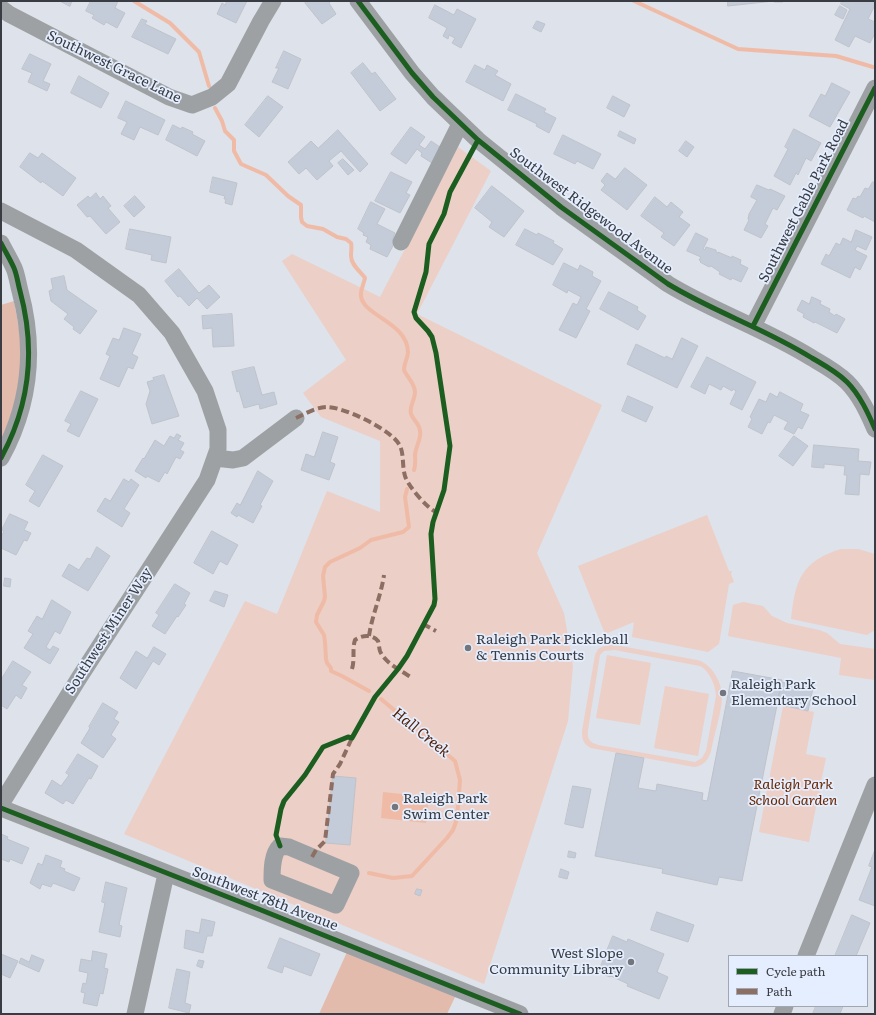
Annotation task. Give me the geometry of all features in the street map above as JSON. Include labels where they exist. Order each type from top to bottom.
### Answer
[{"type":"street","name":"Southwest Grace Lane","points":[[1,8],[16,18],[169,97],[192,105],[212,98],[228,84],[273,1]]},
{"type":"street","name":"Southwest Ridgewood Avenue","points":[[358,1],[412,73],[460,124],[478,140],[561,207],[646,269],[683,293],[753,326],[801,351],[831,370],[847,382],[863,404],[875,429]]},
{"type":"street","name":"Southwest Gable Park Road","points":[[753,326],[875,88]]},
{"type":"street","points":[[401,242],[460,124]]},
{"type":"street","name":"Southwest Miner Way","points":[[1,210],[76,250],[140,295],[172,333],[205,391],[218,430],[218,449],[204,485],[79,678],[1,804]]},
{"type":"street","points":[[1,243],[14,268],[26,313],[29,355],[27,384],[21,411],[7,448],[1,458]]},
{"type":"street","points":[[215,458],[233,460],[243,458],[296,418]]},
{"type":"street","points":[[806,955],[875,785]]},
{"type":"street","name":"Southwest 78th Avenue","points":[[1,808],[166,874],[267,912],[520,1014]]},
{"type":"street","points":[[280,846],[284,846],[351,873],[336,905],[272,880],[272,869],[276,852],[280,846]]},
{"type":"street","points":[[135,1014],[166,874]]},
{"type":"green space","points":[[458,147],[491,171],[417,314],[602,405],[537,553],[564,613],[573,666],[568,721],[484,984],[124,834],[245,601],[277,614],[327,491],[380,512],[380,441],[321,417],[303,393],[346,360],[282,261],[292,254],[380,297]]},
{"type":"green space","points":[[707,515],[729,571],[732,571],[731,574],[734,582],[729,584],[719,644],[708,652],[632,637],[634,622],[605,634],[578,566]]},
{"type":"green space","points":[[841,549],[858,549],[875,554],[875,630],[867,635],[791,619],[795,594],[802,574],[817,560]]},
{"type":"green space","points":[[743,602],[763,606],[772,616],[787,623],[827,633],[840,644],[875,649],[875,680],[839,675],[841,658],[728,636],[733,605]]},
{"type":"green space","points":[[606,645],[615,645],[697,660],[707,665],[711,669],[718,679],[722,691],[722,702],[711,751],[705,762],[694,767],[591,748],[586,745],[583,739],[582,731],[595,655],[598,649]],"holes":[[[615,650],[700,666],[706,671],[711,679],[715,688],[716,696],[706,751],[702,758],[695,762],[598,745],[589,740],[588,730],[600,655],[604,651]]]},
{"type":"green space","points":[[607,655],[651,663],[640,725],[596,718]]},
{"type":"green space","points":[[665,686],[709,694],[698,756],[654,748]]},
{"type":"green space","name":"Raleigh Park School Garden","points":[[783,706],[814,712],[806,754],[826,758],[819,791],[822,795],[821,800],[816,807],[809,842],[759,832]]},
{"type":"shaded area","points":[[14,301],[21,340],[22,382],[1,447],[1,305]]},
{"type":"shaded area","points":[[383,792],[429,797],[426,823],[381,818]]},
{"type":"shaded area","points":[[347,952],[456,995],[447,1014],[319,1014]]},
{"type":"building","points":[[60,1],[72,1],[70,6]]},
{"type":"building","points":[[91,1],[118,1],[115,8],[125,13],[117,28],[106,22],[104,25],[92,18],[94,15],[86,11]]},
{"type":"building","points":[[227,1],[247,1],[236,23],[217,14],[222,3],[225,5]]},
{"type":"building","points":[[308,1],[331,1],[329,3],[336,14],[322,24],[305,3]]},
{"type":"building","points":[[728,1],[774,1],[728,6]]},
{"type":"building","points":[[842,1],[875,1],[875,5],[868,19],[875,22],[875,33],[870,43],[855,36],[849,47],[835,40],[850,9],[841,4]]},
{"type":"building","points":[[435,5],[454,15],[457,9],[476,19],[461,48],[452,43],[455,38],[449,35],[448,39],[443,36],[447,28],[429,18]]},
{"type":"building","points":[[840,6],[847,10],[843,19],[835,15]]},
{"type":"building","points":[[142,19],[147,21],[145,24],[176,39],[168,54],[132,37]]},
{"type":"building","points":[[537,21],[545,24],[541,32],[533,28]]},
{"type":"building","points":[[284,51],[301,59],[288,89],[272,82],[279,68],[276,68]]},
{"type":"building","points":[[30,54],[51,64],[43,81],[50,84],[47,91],[28,82],[32,73],[22,69]]},
{"type":"building","points":[[363,63],[372,74],[375,72],[396,99],[380,111],[351,73]]},
{"type":"building","points":[[475,65],[485,70],[487,65],[498,71],[495,75],[511,84],[503,101],[466,82]]},
{"type":"building","points":[[79,76],[109,93],[101,108],[71,93]]},
{"type":"building","points":[[832,83],[850,92],[830,127],[809,116],[821,94],[825,96]]},
{"type":"building","points":[[516,94],[546,109],[544,112],[556,118],[549,133],[536,126],[537,124],[508,110]]},
{"type":"building","points":[[268,96],[283,107],[259,137],[245,125]]},
{"type":"building","points":[[613,96],[630,105],[624,117],[607,108]]},
{"type":"building","points":[[126,101],[165,120],[158,135],[140,127],[134,140],[121,134],[127,122],[118,118]]},
{"type":"building","points":[[173,125],[193,132],[192,134],[205,141],[197,156],[166,140]]},
{"type":"building","points":[[411,127],[425,137],[419,145],[425,149],[431,141],[443,149],[432,163],[421,156],[422,153],[417,149],[406,164],[391,154]]},
{"type":"building","points":[[794,129],[821,143],[811,161],[806,158],[798,175],[796,173],[790,185],[774,176],[788,149],[785,147]]},
{"type":"building","points":[[338,130],[368,164],[360,172],[341,151],[329,161],[333,166],[317,180],[306,168],[299,174],[288,162],[311,141],[318,148]]},
{"type":"building","points":[[620,131],[636,139],[634,144],[618,136]]},
{"type":"building","points":[[563,135],[601,154],[593,169],[577,161],[575,164],[554,154]]},
{"type":"building","points":[[686,141],[694,147],[687,157],[679,151]]},
{"type":"building","points":[[30,153],[38,158],[42,153],[76,178],[63,196],[42,181],[41,183],[20,167]]},
{"type":"building","points":[[343,159],[354,170],[348,175],[338,163]]},
{"type":"building","points":[[625,168],[647,185],[627,210],[601,190],[605,185],[601,181],[607,173],[615,179]]},
{"type":"building","points":[[391,172],[412,182],[406,193],[410,195],[400,213],[375,201]]},
{"type":"building","points":[[213,177],[237,183],[232,205],[225,203],[225,196],[210,192]]},
{"type":"building","points":[[873,182],[875,183],[875,222],[847,210],[853,198],[856,199],[858,196],[860,197],[865,188],[868,189]]},
{"type":"building","points":[[757,185],[785,196],[777,210],[773,208],[765,224],[768,226],[761,238],[744,230],[749,220],[749,214],[757,200],[751,197]]},
{"type":"building","points":[[492,186],[524,211],[504,237],[489,227],[492,222],[475,208]]},
{"type":"building","points":[[96,193],[100,199],[103,196],[111,206],[108,208],[120,222],[106,234],[90,216],[87,217],[77,205],[88,196],[90,198]]},
{"type":"building","points":[[135,196],[145,207],[134,217],[124,206]]},
{"type":"building","points":[[655,197],[667,207],[671,202],[683,212],[679,217],[690,225],[674,246],[661,237],[664,233],[641,216]]},
{"type":"building","points":[[371,202],[385,209],[377,224],[395,233],[392,240],[395,242],[387,257],[370,249],[371,245],[366,242],[368,237],[363,235],[364,233],[358,229]]},
{"type":"building","points":[[130,229],[171,237],[166,263],[151,260],[152,255],[126,249]]},
{"type":"building","points":[[525,229],[537,235],[538,233],[554,241],[553,243],[563,249],[553,265],[516,245]]},
{"type":"building","points":[[856,230],[872,237],[866,250],[857,246],[855,250],[867,256],[860,270],[855,267],[850,278],[821,264],[826,254],[829,256],[836,243],[840,245],[843,238],[851,242]]},
{"type":"building","points":[[696,233],[708,239],[703,249],[705,250],[706,247],[716,250],[718,253],[732,258],[732,256],[741,260],[740,264],[748,268],[741,282],[732,278],[731,280],[719,274],[720,272],[711,266],[709,267],[700,262],[701,261],[699,260],[701,257],[687,251]]},
{"type":"building","points":[[564,263],[578,270],[580,265],[593,272],[592,276],[601,281],[586,309],[590,311],[576,338],[559,330],[573,303],[577,305],[581,297],[568,290],[567,293],[553,285]]},
{"type":"building","points":[[179,269],[199,293],[209,285],[220,297],[207,309],[197,298],[189,306],[180,296],[178,297],[165,281]]},
{"type":"building","points":[[64,276],[67,290],[97,311],[80,334],[64,319],[68,314],[51,301],[49,291],[53,289],[51,279]]},
{"type":"building","points":[[609,292],[638,307],[637,310],[646,316],[638,330],[600,309]]},
{"type":"building","points":[[812,297],[821,301],[820,304],[830,309],[829,312],[835,316],[836,314],[845,319],[837,333],[803,317],[804,314],[797,310],[802,300],[809,304]]},
{"type":"building","points":[[232,314],[234,346],[213,347],[212,328],[203,329],[202,316]]},
{"type":"building","points":[[124,328],[141,334],[132,354],[138,357],[133,369],[128,367],[119,387],[100,379],[110,356],[106,354],[113,338],[119,340]]},
{"type":"building","points":[[682,338],[698,346],[677,388],[627,364],[636,344],[665,358],[666,356],[672,359]]},
{"type":"building","points":[[707,357],[756,382],[742,410],[730,404],[736,391],[733,389],[732,391],[723,386],[721,390],[709,384],[705,394],[691,387]]},
{"type":"building","points":[[254,367],[262,395],[274,392],[277,404],[260,409],[259,404],[244,408],[239,391],[237,392],[232,372]]},
{"type":"building","points":[[164,375],[179,416],[152,424],[146,404],[150,391],[147,382],[154,380],[153,378]]},
{"type":"building","points":[[81,391],[98,399],[79,437],[67,431],[71,424],[65,421]]},
{"type":"building","points":[[780,392],[803,404],[800,411],[809,415],[802,429],[798,427],[794,434],[784,429],[788,422],[774,415],[770,423],[768,422],[762,434],[748,427],[752,419],[750,417],[759,399],[766,402],[770,393],[777,397]]},
{"type":"building","points":[[628,396],[653,407],[646,422],[622,411]]},
{"type":"building","points":[[323,432],[338,437],[330,462],[335,464],[329,480],[301,470],[306,454],[314,457]]},
{"type":"building","points":[[177,434],[181,436],[178,440],[184,443],[180,450],[184,452],[180,459],[176,457],[167,474],[165,472],[159,482],[147,476],[146,478],[135,471],[155,440],[164,446],[170,436],[174,438]]},
{"type":"building","points":[[794,436],[808,446],[793,466],[779,456]]},
{"type":"building","points":[[814,445],[859,449],[858,461],[871,462],[869,475],[860,474],[859,495],[845,494],[847,475],[844,475],[845,466],[824,464],[824,468],[812,467]]},
{"type":"building","points":[[43,455],[63,466],[39,507],[29,501],[35,491],[26,485]]},
{"type":"building","points":[[258,471],[273,481],[260,505],[262,506],[253,523],[231,513],[237,503],[240,505]]},
{"type":"building","points":[[124,479],[129,482],[131,479],[139,485],[124,509],[130,513],[122,527],[97,511],[105,498],[110,501]]},
{"type":"building","points":[[10,514],[28,522],[24,530],[31,533],[27,541],[24,540],[16,555],[1,548],[1,537],[4,531],[2,530]]},
{"type":"building","points":[[212,531],[238,545],[227,565],[220,561],[213,574],[194,563]]},
{"type":"building","points":[[97,547],[110,556],[88,591],[62,576],[69,564],[79,570],[87,558],[90,559]]},
{"type":"building","points":[[5,578],[11,579],[10,587],[4,586]]},
{"type":"building","points":[[175,584],[190,593],[184,604],[186,605],[165,634],[152,626],[159,615],[156,613]]},
{"type":"building","points":[[215,591],[228,595],[224,607],[210,601]]},
{"type":"building","points":[[52,600],[71,612],[60,634],[55,631],[46,647],[50,650],[53,646],[59,649],[50,664],[24,648],[33,634],[28,631],[37,616],[42,619]]},
{"type":"building","points":[[154,647],[166,654],[159,665],[153,661],[136,689],[120,678],[136,651],[147,658]]},
{"type":"building","points":[[13,661],[31,672],[22,685],[27,688],[21,699],[16,695],[7,709],[1,705],[1,680]]},
{"type":"building","name":"Raleigh Park Elementary School","points":[[733,671],[782,680],[742,881],[719,877],[717,885],[662,873],[663,869],[595,856],[616,753],[644,758],[638,788],[656,791],[657,784],[703,793],[702,800],[707,801]]},
{"type":"building","points":[[782,682],[813,688],[808,711],[777,704]]},
{"type":"building","points":[[103,703],[118,712],[114,719],[119,722],[111,735],[116,739],[103,758],[81,743]]},
{"type":"building","points":[[78,754],[98,766],[91,779],[89,778],[73,804],[66,800],[63,804],[45,793],[52,780],[61,786],[69,775],[66,773]]},
{"type":"building","points":[[333,776],[356,778],[350,845],[326,843]]},
{"type":"building","points":[[573,786],[591,789],[583,828],[565,824]]},
{"type":"building","points":[[1,834],[8,837],[7,839],[29,848],[22,864],[10,859],[9,862],[1,859]]},
{"type":"building","points":[[875,850],[875,906],[859,900],[872,867],[869,866]]},
{"type":"building","points":[[569,851],[576,853],[575,858],[568,857]]},
{"type":"building","points":[[46,855],[62,861],[60,867],[65,869],[64,871],[80,878],[74,891],[53,883],[51,887],[42,884],[40,889],[30,883],[38,863],[42,865]]},
{"type":"building","points":[[561,869],[569,872],[567,879],[559,877]]},
{"type":"building","points":[[106,882],[127,888],[119,925],[122,926],[120,937],[99,932],[105,903],[102,902]]},
{"type":"building","points":[[417,889],[422,890],[420,896],[415,894]]},
{"type":"building","points":[[657,912],[694,925],[688,942],[651,930]]},
{"type":"building","points":[[852,915],[870,923],[856,955],[835,955]]},
{"type":"building","points":[[202,919],[215,922],[212,936],[207,936],[203,953],[184,948],[186,930],[199,933]]},
{"type":"building","name":"West Slope Community Library","points":[[613,936],[627,942],[628,939],[664,954],[657,972],[668,977],[659,999],[627,986],[628,984],[611,976],[610,977],[600,973],[601,972],[599,971]]},
{"type":"building","points":[[280,938],[320,954],[311,976],[284,966],[282,973],[268,968]]},
{"type":"building","points":[[93,951],[107,954],[104,968],[108,969],[103,994],[100,993],[97,1006],[83,1003],[85,993],[81,992],[83,983],[86,984],[88,973],[79,971],[81,959],[91,961]]},
{"type":"building","points":[[1,954],[18,961],[10,978],[1,974]]},
{"type":"building","points":[[32,955],[44,960],[39,972],[19,963],[21,958],[29,962]]},
{"type":"building","points":[[199,960],[204,961],[202,968],[197,966]]},
{"type":"building","points":[[177,969],[190,972],[185,1003],[191,1005],[189,1013],[169,1008]]},
{"type":"building","points":[[816,1007],[843,1007],[840,1014],[813,1014]]},
{"type":"waterway","name":"Hall Creek","points":[[134,1],[170,23],[199,52],[209,86]]},
{"type":"waterway","points":[[634,1],[738,49],[836,56],[873,67]]},
{"type":"waterway","name":"Hall Creek","points":[[215,108],[222,121],[225,131],[234,140],[234,151],[241,164],[266,175],[288,196],[301,205],[302,222],[307,226],[323,229],[337,237],[346,239],[351,243],[352,262],[365,278],[361,294],[364,303],[369,309],[401,333],[406,342],[408,352],[404,370],[415,389],[411,414],[420,431],[420,438],[415,455],[414,470]]},
{"type":"waterway","name":"Hall Creek","points":[[369,691],[331,671],[331,668],[327,663],[324,635],[316,622],[317,615],[325,597],[323,576],[325,567],[330,562],[360,548],[371,540],[403,532],[409,527],[405,497],[407,489]]},
{"type":"waterway","name":"Hall Creek","points":[[369,873],[393,878],[412,876],[453,830],[457,819],[460,780],[455,761],[381,699]]},
{"type":"marked path","points":[[296,418],[319,408],[335,408],[367,420],[388,433],[400,446],[405,476],[410,485],[423,501],[436,512]]},
{"type":"marked path","points":[[369,636],[384,575]]},
{"type":"marked path","points":[[423,624],[436,631]]},
{"type":"marked path","points":[[352,669],[355,640],[364,636],[370,636],[378,641],[382,655],[394,666],[411,677]]},
{"type":"marked path","points":[[312,857],[316,850],[325,841],[333,774],[340,764],[352,738]]},
{"type":"cycle path","points":[[358,1],[412,73],[433,97],[478,140],[561,207],[668,284],[703,303],[777,338],[835,372],[847,382],[860,398],[875,429]]},
{"type":"cycle path","points":[[753,326],[875,88]]},
{"type":"cycle path","points":[[280,846],[276,835],[284,801],[305,775],[323,747],[348,737],[352,738],[375,697],[407,656],[434,605],[435,599],[431,534],[433,522],[444,490],[450,446],[436,353],[432,337],[416,318],[414,312],[426,272],[429,244],[444,214],[450,192],[478,140]]},
{"type":"cycle path","points":[[1,243],[17,277],[25,313],[29,356],[24,397],[11,438],[1,458]]},
{"type":"cycle path","points":[[1,808],[520,1014]]},
{"type":"place","name":"Raleigh Park Pickleball & Tennis Courts","points":[[468,648]]},
{"type":"place","name":"Raleigh Park Elementary School","points":[[723,693]]},
{"type":"place","name":"Raleigh Park Swim Center","points":[[395,807]]},
{"type":"place","name":"West Slope Community Library","points":[[631,962]]}]
